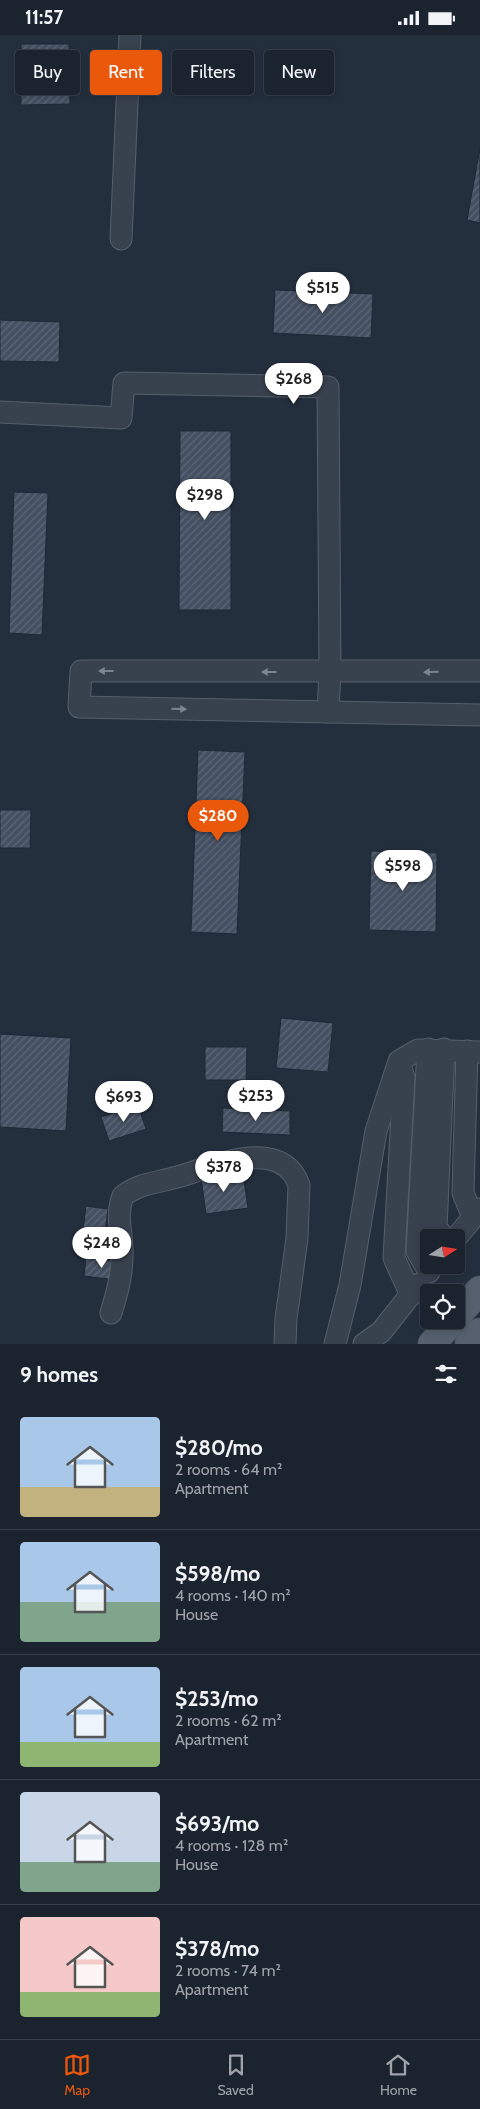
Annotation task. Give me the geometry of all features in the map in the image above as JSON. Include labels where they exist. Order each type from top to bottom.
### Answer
[{"type":"main road","points":[[465,1307],[480,1290]]},
{"type":"main road","points":[[432,1344],[445,1329]]},
{"type":"main road","points":[[469,1344],[480,1332]]},
{"type":"street","points":[[121,239],[130,35]]},
{"type":"street","points":[[0,411],[121,418],[124,383],[328,387],[330,672],[328,712]]},
{"type":"street","points":[[480,671],[80,671],[79,707],[480,715]]},
{"type":"street","points":[[436,1049],[437,1229]]},
{"type":"street","points":[[420,1255],[417,1251],[436,1049]]},
{"type":"street","points":[[335,1344],[350,1285],[376,1131],[399,1061],[418,1050],[473,1051],[463,1193],[476,1213],[463,1229]]},
{"type":"street","points":[[399,1061],[404,1078],[394,1258],[411,1295]]},
{"type":"street","points":[[111,1313],[121,1281],[122,1247],[119,1206],[123,1196],[140,1186],[235,1159],[256,1157],[275,1162],[290,1169],[299,1185],[297,1239],[286,1319],[285,1344]]},
{"type":"street","points":[[364,1344],[381,1332],[428,1274]]},
{"type":"building","points":[[21,44],[69,44],[69,50],[21,50]]},
{"type":"building","points":[[21,95],[70,95],[70,104],[21,105]]},
{"type":"building","points":[[480,148],[480,223],[467,220]]},
{"type":"building","points":[[275,290],[373,294],[371,338],[273,333]]},
{"type":"building","points":[[0,320],[60,322],[59,362],[0,361]]},
{"type":"building","points":[[180,431],[231,431],[231,610],[179,610]]},
{"type":"building","points":[[14,492],[48,493],[42,635],[9,633]]},
{"type":"building","points":[[198,750],[245,752],[237,934],[191,932]]},
{"type":"building","points":[[0,810],[31,810],[30,848],[0,848]]},
{"type":"building","points":[[371,851],[437,853],[436,932],[369,930]]},
{"type":"building","points":[[281,1018],[333,1023],[328,1072],[276,1068]]},
{"type":"building","points":[[0,1034],[71,1038],[66,1131],[0,1127]]},
{"type":"building","points":[[205,1047],[247,1047],[246,1080],[205,1080]]},
{"type":"building","points":[[138,1105],[146,1129],[109,1141],[101,1117]]},
{"type":"building","points":[[223,1108],[290,1111],[290,1135],[222,1132]]},
{"type":"building","points":[[243,1173],[248,1208],[206,1214],[201,1178]]},
{"type":"building","points":[[86,1206],[108,1209],[103,1249],[81,1246]]},
{"type":"building","points":[[86,1258],[119,1262],[117,1280],[84,1276]]}]
